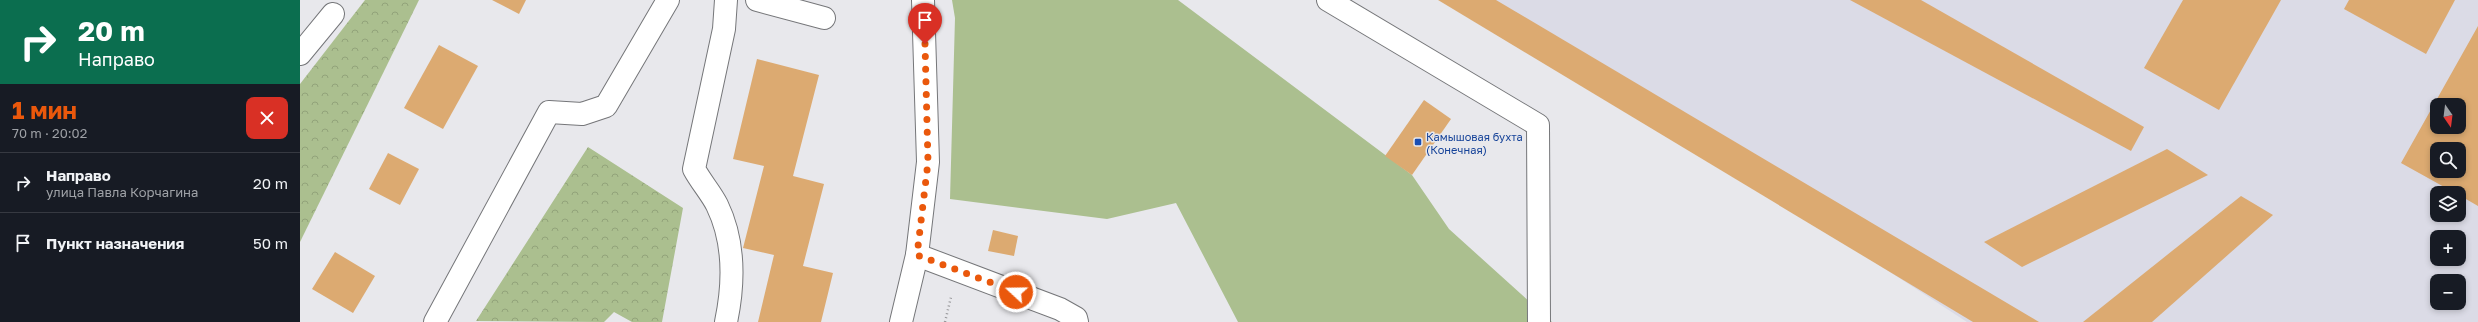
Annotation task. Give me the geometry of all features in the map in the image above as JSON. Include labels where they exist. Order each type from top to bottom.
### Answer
[{"type":"street","points":[[434,322],[549,112],[582,114],[606,106],[668,0]]},
{"type":"street","points":[[726,0],[724,29],[694,169],[717,205],[729,237],[733,290],[726,322]]},
{"type":"street","points":[[757,0],[824,18]]},
{"type":"street","points":[[901,322],[917,255],[928,162],[924,0]]},
{"type":"street","points":[[1328,0],[1538,125],[1539,322]]},
{"type":"street","points":[[300,54],[333,14]]},
{"type":"street","points":[[917,255],[1060,309],[1076,318],[1077,322]]},
{"type":"shaded area","points":[[1471,0],[2478,0],[2478,322],[1967,322]]},
{"type":"green space","points":[[365,0],[419,0],[300,242],[300,84]]},
{"type":"green space","points":[[952,0],[1178,0],[1412,175],[1449,229],[1552,322],[1238,322],[1176,203],[1107,219],[950,199],[955,18]]},
{"type":"green space","points":[[588,147],[683,208],[662,322],[632,322],[614,312],[604,322],[476,321]]},
{"type":"building","points":[[492,0],[526,0],[519,14]]},
{"type":"building","points":[[1438,0],[1496,0],[2039,322],[1973,322]]},
{"type":"building","points":[[1850,0],[1921,0],[2144,127],[2131,151]]},
{"type":"building","points":[[2183,0],[2281,0],[2219,110],[2144,68]]},
{"type":"building","points":[[2349,0],[2455,0],[2426,54],[2344,9]]},
{"type":"building","points":[[2478,26],[2478,206],[2466,199],[2466,186],[2442,186],[2401,163],[2430,111],[2430,134],[2466,134],[2466,98],[2438,98]]},
{"type":"building","points":[[439,45],[478,66],[443,129],[404,108]]},
{"type":"building","points":[[757,59],[819,75],[793,176],[824,184],[803,266],[833,273],[821,322],[758,322],[774,255],[743,248],[764,166],[733,159]]},
{"type":"building","points":[[1424,100],[1451,119],[1412,175],[1385,156]]},
{"type":"building","points":[[2167,149],[2208,175],[2022,267],[1984,242]]},
{"type":"building","points":[[388,153],[419,169],[400,205],[369,189]]},
{"type":"building","points":[[2241,196],[2273,215],[2152,322],[2083,322]]},
{"type":"building","points":[[993,230],[1018,236],[1014,256],[988,251]]},
{"type":"building","points":[[335,252],[375,276],[353,313],[312,289]]},
{"type":"place","name":"Камышовая бухта (Конечная)","points":[[1418,142]]},
{"type":"route","points":[[925,44],[928,162],[917,255],[1016,292]]}]
